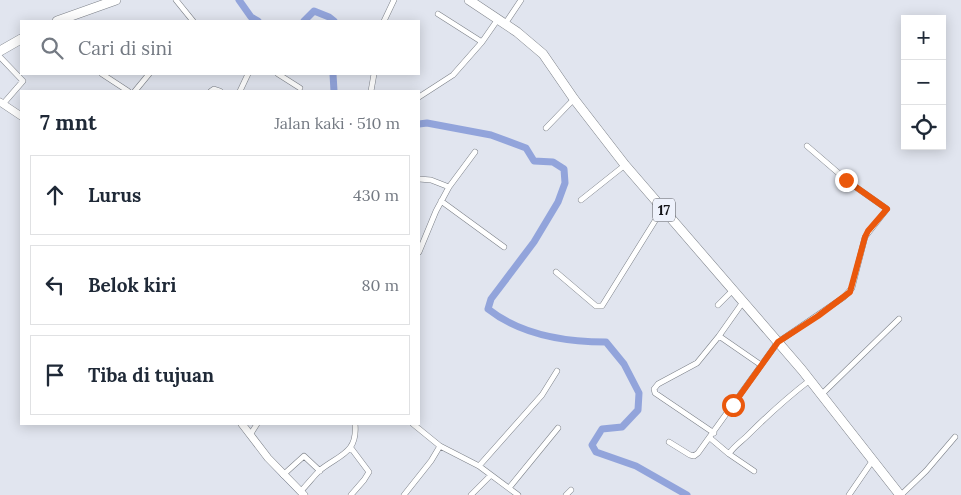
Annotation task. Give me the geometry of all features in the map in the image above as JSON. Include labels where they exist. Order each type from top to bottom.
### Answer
[{"type":"highway","points":[[60,20],[116,0]]},
{"type":"highway","name":"17","points":[[469,0],[528,40],[544,54],[574,98],[625,164],[822,394],[900,495]]},
{"type":"highway","points":[[0,51],[20,40]]},
{"type":"main road","points":[[1,104],[20,115]]},
{"type":"main road","points":[[243,425],[283,475],[302,493]]},
{"type":"street","points":[[176,0],[192,20]]},
{"type":"street","points":[[384,20],[394,0]]},
{"type":"street","points":[[420,96],[453,75],[521,0]]},
{"type":"street","points":[[438,14],[482,42]]},
{"type":"street","points":[[0,57],[23,81],[1,104]]},
{"type":"street","points":[[103,75],[126,90]]},
{"type":"street","points":[[137,90],[148,75]]},
{"type":"street","points":[[240,90],[248,75]]},
{"type":"street","points":[[280,75],[300,88]]},
{"type":"street","points":[[371,90],[374,75]]},
{"type":"street","points":[[546,128],[574,98]]},
{"type":"street","points":[[669,442],[694,456],[714,433],[778,342],[824,312],[850,292],[865,237],[887,209],[850,183],[807,146]]},
{"type":"street","points":[[420,250],[441,201],[475,152]]},
{"type":"street","points":[[581,200],[625,164]]},
{"type":"street","points":[[420,179],[431,180],[449,187]]},
{"type":"street","points":[[441,201],[504,247]]},
{"type":"street","points":[[556,272],[596,306],[602,306],[663,208]]},
{"type":"street","points":[[718,304],[732,290]]},
{"type":"street","points":[[714,433],[655,393],[654,389],[658,384],[697,363],[742,302]]},
{"type":"street","points":[[822,394],[899,319]]},
{"type":"street","points":[[718,336],[761,365]]},
{"type":"street","points":[[479,466],[542,395],[557,371]]},
{"type":"street","points":[[729,454],[771,412],[810,380]]},
{"type":"street","points":[[250,435],[256,425]]},
{"type":"street","points":[[302,493],[320,471],[351,448],[354,440],[355,425]]},
{"type":"street","points":[[414,425],[440,446],[479,466],[518,495]]},
{"type":"street","points":[[509,488],[558,428]]},
{"type":"street","points":[[710,438],[754,471]]},
{"type":"street","points":[[900,495],[926,471],[955,438]]},
{"type":"street","points":[[404,495],[440,446]]},
{"type":"street","points":[[350,495],[369,472],[351,448]]},
{"type":"street","points":[[283,475],[304,456],[320,471]]},
{"type":"street","points":[[849,495],[873,460]]},
{"type":"street","points":[[472,495],[491,475]]},
{"type":"street","points":[[566,495],[571,490]]},
{"type":"waterway","points":[[239,0],[251,17],[256,20]]},
{"type":"waterway","points":[[305,20],[314,11],[333,20]]},
{"type":"waterway","points":[[333,75],[334,90]]},
{"type":"waterway","points":[[420,124],[427,123],[491,135],[526,148],[534,161],[553,162],[564,169],[565,183],[558,202],[534,242],[491,299],[488,309],[514,325],[529,331],[574,341],[606,342],[624,364],[639,393],[638,410],[622,427],[602,429],[592,445],[596,452],[636,466],[687,495]]},
{"type":"waterway","points":[[272,467],[299,495]]},
{"type":"route","points":[[733,405],[778,342],[850,292],[865,237],[887,209],[846,180]]}]
